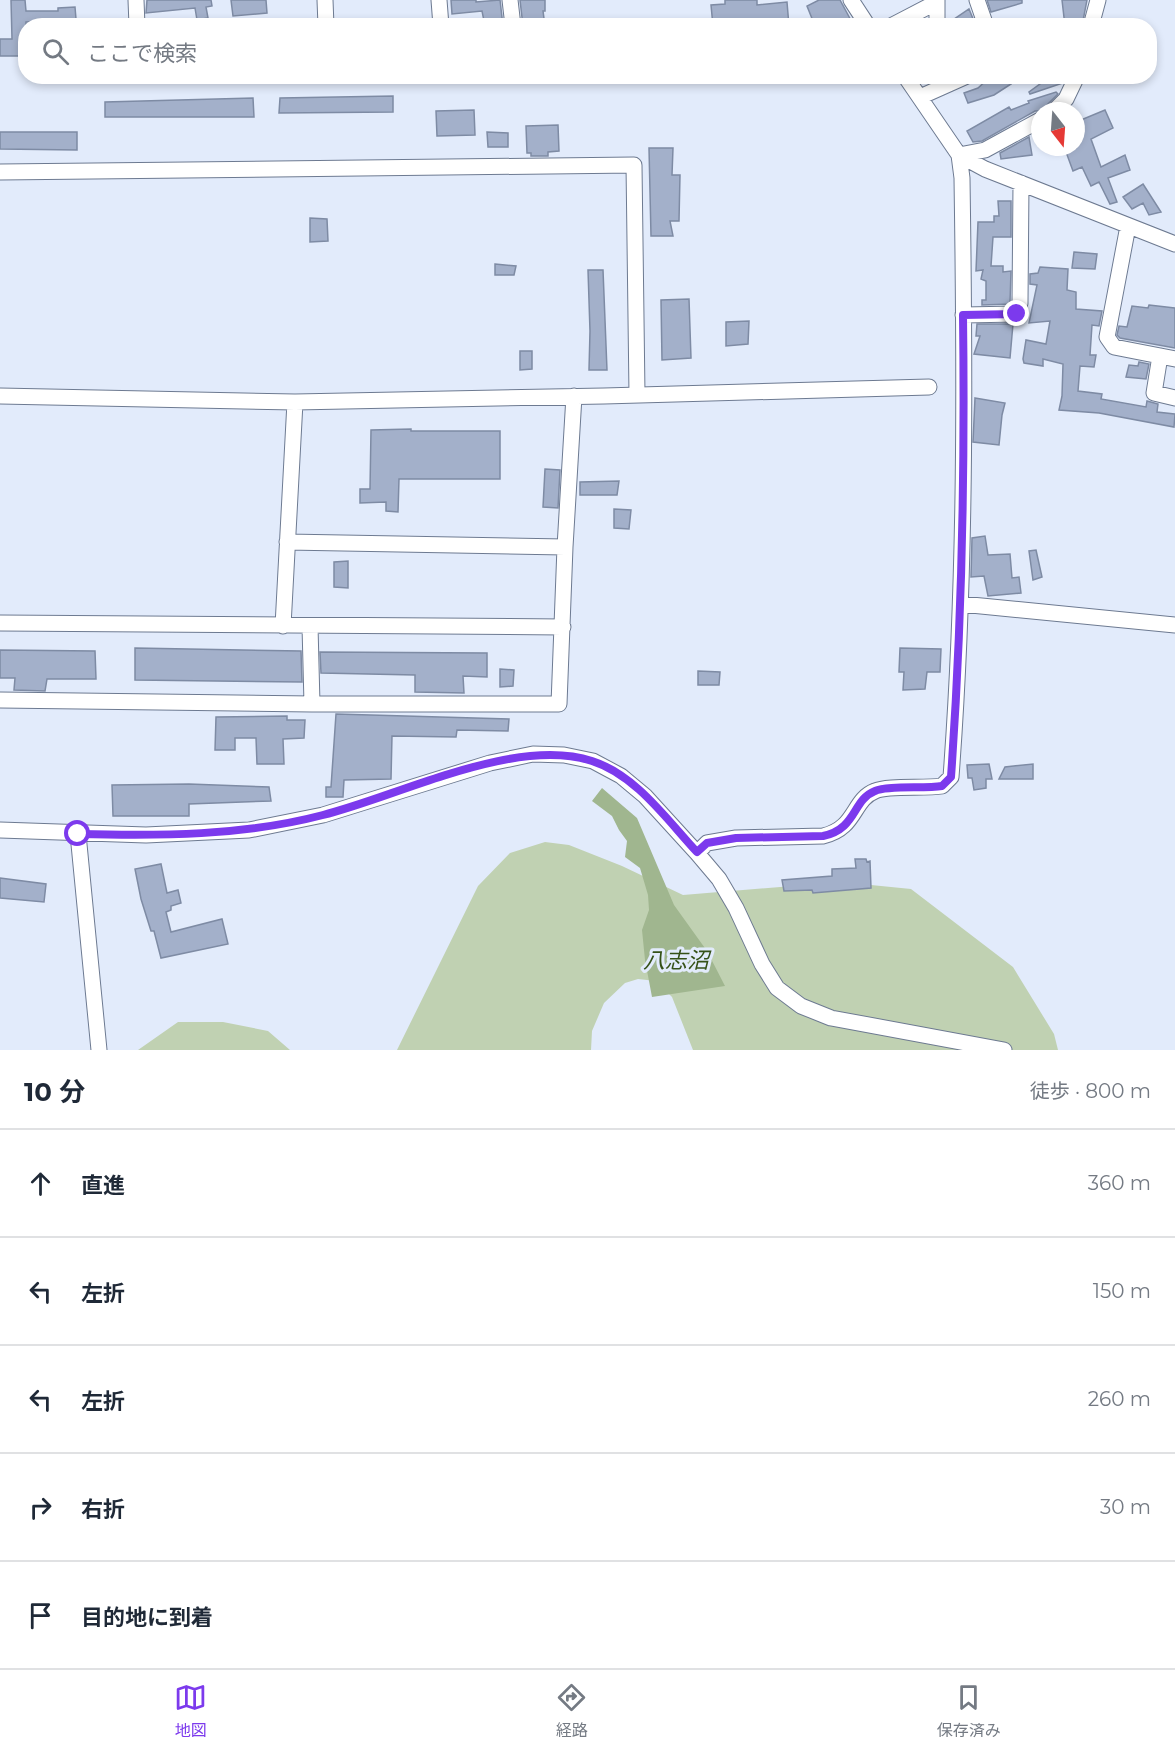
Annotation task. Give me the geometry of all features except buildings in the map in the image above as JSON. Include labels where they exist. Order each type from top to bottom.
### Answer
[{"type":"street","points":[[136,0],[137,18]]},
{"type":"street","points":[[325,0],[326,18]]},
{"type":"street","points":[[439,0],[440,18]]},
{"type":"street","points":[[510,0],[512,18]]},
{"type":"street","points":[[851,0],[863,18]]},
{"type":"street","points":[[977,0],[983,18]]},
{"type":"street","points":[[1093,18],[1098,0]]},
{"type":"street","points":[[906,18],[937,1],[938,18]]},
{"type":"street","points":[[697,852],[707,843],[736,838],[834,834],[843,829],[867,795],[877,790],[933,788],[942,786],[951,777],[962,604],[964,453],[962,178],[959,155],[911,84]]},
{"type":"street","points":[[920,97],[949,84]]},
{"type":"street","points":[[1063,102],[1073,84]]},
{"type":"street","points":[[959,155],[985,150],[1031,125]]},
{"type":"street","points":[[959,155],[985,169],[1175,244]]},
{"type":"street","points":[[0,172],[634,165],[637,394]]},
{"type":"street","points":[[963,315],[1017,314],[1020,303],[1021,183]]},
{"type":"street","points":[[1128,226],[1107,337],[1114,347],[1167,358],[1154,393],[1175,398]]},
{"type":"street","points":[[0,396],[295,402],[929,387]]},
{"type":"street","points":[[0,699],[312,704],[559,704],[574,396]]},
{"type":"street","points":[[283,626],[295,402]]},
{"type":"street","points":[[287,542],[565,547]]},
{"type":"street","points":[[962,604],[1175,625]]},
{"type":"street","points":[[0,623],[563,627]]},
{"type":"street","points":[[310,626],[312,704]]},
{"type":"street","points":[[0,830],[146,835],[249,830],[323,815],[490,763],[533,754],[564,755],[593,761],[621,776],[645,796],[697,852],[719,879],[736,908],[762,964],[777,988],[801,1006],[831,1018],[1004,1050]]},
{"type":"street","points":[[78,834],[99,1050]]},
{"type":"shaded area","points":[[545,842],[569,845],[622,866],[683,895],[841,882],[911,889],[1013,967],[1054,1034],[1058,1050],[693,1050],[672,997],[656,981],[638,979],[625,983],[604,1003],[592,1031],[591,1050],[397,1050],[478,886],[510,853]]},
{"type":"shaded area","points":[[178,1022],[223,1022],[268,1031],[290,1050],[138,1050]]},
{"type":"water","name":"八志沼","points":[[602,788],[637,818],[674,905],[707,951],[725,986],[652,997],[642,930],[649,910],[648,895],[640,868],[625,857],[627,841],[612,816],[592,801]]},
{"type":"route","points":[[78,834],[146,835],[249,830],[323,815],[490,763],[533,754],[564,755],[593,761],[621,776],[645,796],[697,852],[707,843],[736,838],[834,834],[843,829],[867,795],[877,790],[942,786],[951,777],[962,604],[963,315],[1017,314]]}]
